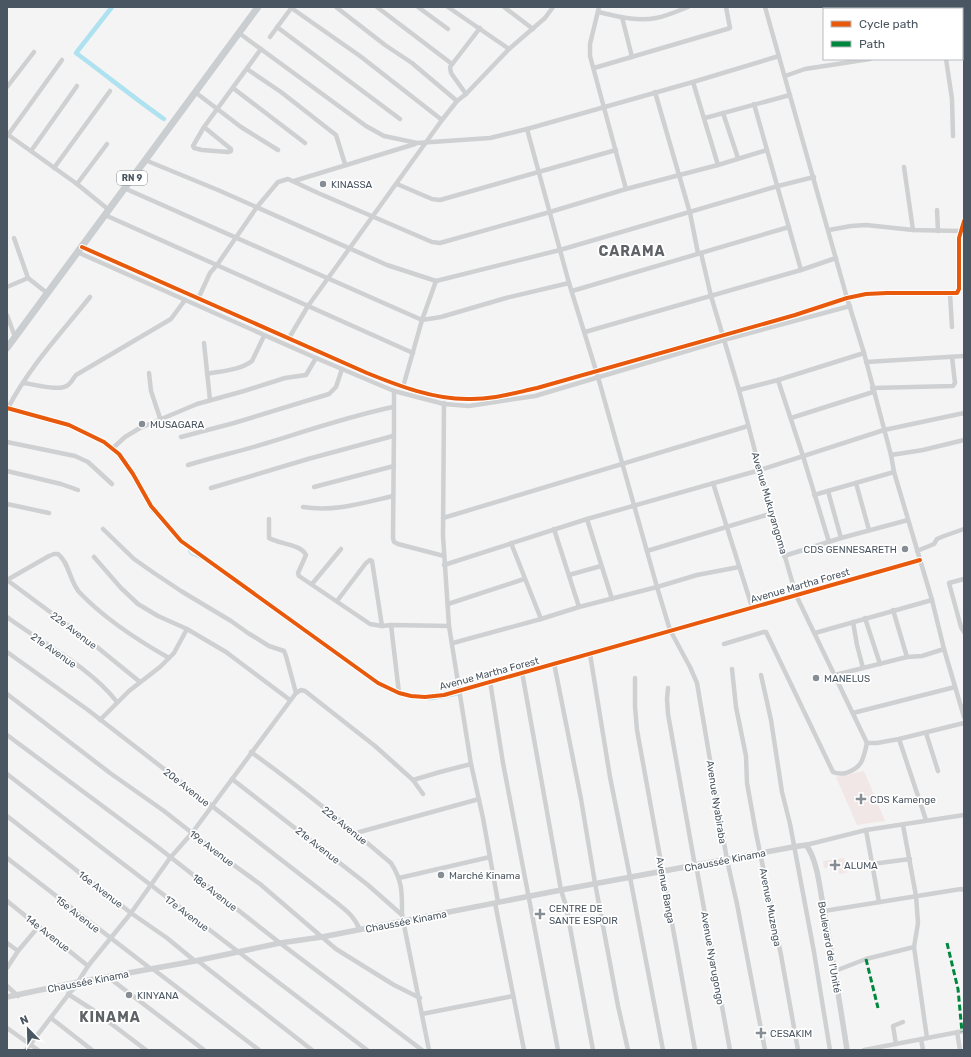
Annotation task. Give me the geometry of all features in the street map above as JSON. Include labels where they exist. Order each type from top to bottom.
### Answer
[{"type":"main road","name":"RN 9","points":[[7,348],[258,7]]},
{"type":"street","points":[[270,37],[291,7],[360,56],[442,120]]},
{"type":"street","points":[[336,7],[385,45],[412,63],[458,101]]},
{"type":"street","points":[[377,7],[452,64]]},
{"type":"street","points":[[418,7],[448,29]]},
{"type":"street","points":[[448,7],[509,49]]},
{"type":"street","points":[[504,7],[533,29]]},
{"type":"street","points":[[289,338],[308,306],[329,279],[442,120],[458,101],[509,49],[545,18],[553,7]]},
{"type":"street","points":[[626,189],[590,56],[590,44],[598,9],[622,17],[656,18],[688,7]]},
{"type":"street","points":[[594,68],[728,29],[730,28],[730,24],[726,7]]},
{"type":"street","points":[[765,7],[847,298],[864,353],[891,455],[894,472],[932,600],[944,649],[964,717]]},
{"type":"street","points":[[622,17],[632,57]]},
{"type":"street","points":[[277,27],[400,119]]},
{"type":"street","points":[[466,94],[451,73],[450,67],[480,28]]},
{"type":"street","points":[[239,33],[371,129],[384,136],[417,143],[490,138],[693,82],[779,56]]},
{"type":"street","points":[[204,127],[231,149],[230,151],[202,150],[194,148],[193,146],[204,127],[261,49]]},
{"type":"street","points":[[7,87],[34,52]]},
{"type":"street","points":[[62,60],[7,134],[77,184],[107,213],[217,265],[413,353]]},
{"type":"street","points":[[785,76],[805,69],[864,60]]},
{"type":"street","points":[[946,60],[952,99],[953,136]]},
{"type":"street","points":[[247,69],[336,135],[344,164]]},
{"type":"street","points":[[693,82],[718,165]]},
{"type":"street","points":[[31,151],[77,86]]},
{"type":"street","points":[[233,88],[305,143]]},
{"type":"street","points":[[54,168],[110,91]]},
{"type":"street","points":[[196,92],[241,127],[278,150]]},
{"type":"street","name":"Avenue Mukuyangoma","points":[[655,92],[678,176],[690,213],[699,253],[739,390],[784,556],[796,594],[867,742]]},
{"type":"street","points":[[705,118],[790,95]]},
{"type":"street","points":[[754,104],[801,270]]},
{"type":"street","points":[[723,113],[738,158]]},
{"type":"street","name":"Avenue Nyabiraba","points":[[527,129],[569,283],[585,332],[670,630],[697,683],[727,860],[765,1050]]},
{"type":"street","points":[[294,181],[344,164],[417,143]]},
{"type":"street","points":[[77,184],[106,144]]},
{"type":"street","points":[[396,184],[432,199],[440,200],[616,150]]},
{"type":"street","points":[[196,305],[210,273],[257,207],[278,182],[288,179],[432,242],[440,243],[767,150]]},
{"type":"street","points":[[145,160],[257,207],[387,265],[436,281],[560,250],[778,186],[814,177]]},
{"type":"street","points":[[904,167],[913,230]]},
{"type":"street","points":[[124,188],[422,320],[441,317],[506,298],[569,283]]},
{"type":"street","points":[[938,210],[938,231]]},
{"type":"street","points":[[80,249],[198,298],[403,387],[445,397],[467,400],[502,396],[537,388],[795,315],[847,298],[866,294],[886,293],[957,294],[961,280],[958,243],[962,233],[964,221]]},
{"type":"street","points":[[828,230],[866,225],[962,233]]},
{"type":"street","points":[[572,291],[789,227]]},
{"type":"street","points":[[14,238],[28,278],[47,293]]},
{"type":"street","points":[[80,249],[185,300],[264,336],[394,391],[444,404],[469,406],[535,396],[724,340],[850,306]]},
{"type":"street","points":[[585,332],[801,270],[836,258]]},
{"type":"street","points":[[7,287],[28,278]]},
{"type":"street","points":[[403,387],[422,320],[436,281]]},
{"type":"street","points":[[950,294],[952,327]]},
{"type":"street","points":[[8,408],[14,395],[90,297]]},
{"type":"street","points":[[23,383],[53,388],[63,388],[68,386],[76,375],[171,319],[185,300]]},
{"type":"street","points":[[7,315],[16,337]]},
{"type":"street","points":[[207,374],[234,369],[249,364],[252,361],[264,336]]},
{"type":"street","points":[[204,343],[210,400]]},
{"type":"street","points":[[739,390],[778,380],[864,353]]},
{"type":"street","points":[[866,362],[964,356]]},
{"type":"street","points":[[791,418],[873,390],[953,386],[955,383],[952,357]]},
{"type":"street","points":[[113,448],[132,432],[160,418],[210,400],[285,378],[306,375],[316,358]]},
{"type":"street","points":[[181,437],[234,423],[329,394],[336,387],[342,369]]},
{"type":"street","points":[[149,373],[151,392],[160,418]]},
{"type":"street","points":[[778,380],[829,542]]},
{"type":"street","points":[[394,391],[392,538],[394,542],[398,544],[444,556]]},
{"type":"street","points":[[445,397],[443,518],[444,565],[449,626],[471,764],[490,857],[513,996],[524,1050]]},
{"type":"street","points":[[188,465],[266,444],[366,413],[393,407]]},
{"type":"street","name":"Avenue Martha Forest","points":[[8,408],[69,425],[113,448],[133,474],[151,506],[181,541],[378,683],[399,693],[411,696],[424,697],[444,695],[459,691],[920,560]]},
{"type":"street","points":[[444,565],[586,519],[760,470],[884,430],[964,413]]},
{"type":"street","points":[[443,518],[748,426]]},
{"type":"street","points":[[210,488],[308,459],[394,436]]},
{"type":"street","points":[[891,455],[922,450],[964,440]]},
{"type":"street","points":[[7,442],[76,456],[88,462],[112,484]]},
{"type":"street","points":[[314,487],[394,466]]},
{"type":"street","points":[[7,471],[61,484],[78,490]]},
{"type":"street","points":[[814,495],[894,472]]},
{"type":"street","points":[[713,483],[752,607]]},
{"type":"street","points":[[856,483],[869,530]]},
{"type":"street","points":[[828,491],[841,538]]},
{"type":"street","points":[[303,507],[317,509],[347,507],[393,496]]},
{"type":"street","points":[[7,504],[49,513]]},
{"type":"street","points":[[647,551],[773,513]]},
{"type":"street","points":[[268,519],[269,538],[305,552],[306,555],[298,573],[299,576],[370,624],[382,626],[449,626]]},
{"type":"street","points":[[586,519],[612,598]]},
{"type":"street","points":[[784,556],[841,538],[908,520]]},
{"type":"street","points":[[103,529],[134,559],[154,573],[269,646],[284,651],[296,693]]},
{"type":"street","points":[[554,529],[579,607]]},
{"type":"street","points":[[917,551],[934,544],[937,539],[964,529]]},
{"type":"street","points":[[511,543],[540,619]]},
{"type":"street","points":[[312,584],[341,549]]},
{"type":"street","points":[[7,580],[49,556],[58,554],[63,558],[71,579],[80,593],[114,622],[170,658]]},
{"type":"street","points":[[94,557],[120,588],[138,604],[226,652],[290,700]]},
{"type":"street","points":[[337,601],[366,563],[370,560],[372,561],[382,626]]},
{"type":"street","points":[[569,575],[601,566]]},
{"type":"street","points":[[452,643],[697,575],[739,567]]},
{"type":"street","points":[[448,604],[524,579]]},
{"type":"street","points":[[964,579],[949,583],[964,633]]},
{"type":"street","name":"22e Avenue","points":[[7,580],[92,643],[140,682]]},
{"type":"street","points":[[814,633],[932,600]]},
{"type":"street","points":[[893,610],[907,657]]},
{"type":"street","name":"21e Avenue","points":[[7,617],[86,672],[109,691],[117,702]]},
{"type":"street","points":[[865,618],[880,664]]},
{"type":"street","points":[[853,622],[863,668]]},
{"type":"street","points":[[391,625],[399,693]]},
{"type":"street","points":[[100,720],[117,702],[170,658],[186,629]]},
{"type":"street","points":[[724,644],[766,632],[833,772],[837,774],[842,774],[855,769],[860,765],[863,760],[867,742],[877,743],[900,739],[964,722]]},
{"type":"street","points":[[835,675],[907,657],[922,656],[944,649]]},
{"type":"street","name":"20e Avenue","points":[[7,652],[76,701],[337,903],[356,920],[360,930]]},
{"type":"street","points":[[590,654],[610,777],[663,1050]]},
{"type":"street","points":[[554,663],[628,1050]]},
{"type":"street","name":"Avenue Muzenga","points":[[732,669],[736,707],[746,756],[747,783],[798,1050]]},
{"type":"street","points":[[522,672],[593,1050]]},
{"type":"street","points":[[761,675],[771,720],[782,792],[790,824],[793,847],[814,952],[830,1050]]},
{"type":"street","name":"Avenue Banga","points":[[635,678],[637,730],[695,1050]]},
{"type":"street","points":[[490,681],[503,763],[558,1050]]},
{"type":"street","points":[[853,713],[955,687]]},
{"type":"street","name":"Avenue Nyarugongo","points":[[668,688],[668,714],[730,1050]]},
{"type":"street","points":[[26,1050],[69,995],[88,966],[131,913],[170,858],[192,833],[296,693],[301,690],[305,691],[369,741],[413,780],[423,794]]},
{"type":"street","name":"19e Avenue","points":[[7,694],[110,773],[164,811],[260,884],[336,949],[394,985],[420,998]]},
{"type":"street","points":[[926,733],[938,771]]},
{"type":"street","name":"18e Avenue","points":[[7,735],[422,1050]]},
{"type":"street","points":[[900,739],[926,820]]},
{"type":"street","name":"22e Avenue","points":[[251,752],[288,779],[391,863],[399,878],[402,894],[403,918],[420,998],[429,1050]]},
{"type":"street","points":[[413,780],[471,764]]},
{"type":"street","name":"17e Avenue","points":[[7,774],[367,1050]]},
{"type":"street","name":"21e Avenue","points":[[232,779],[368,885],[403,918]]},
{"type":"street","points":[[356,833],[479,799]]},
{"type":"street","points":[[806,845],[866,830],[964,815]]},
{"type":"street","name":"16e Avenue","points":[[7,816],[131,913],[167,938],[312,1050]]},
{"type":"street","points":[[904,825],[916,896],[918,923],[914,947],[927,1038]]},
{"type":"street","points":[[866,830],[879,902]]},
{"type":"street","name":"Chaussée Kinama","points":[[7,997],[18,996],[78,982],[196,961],[280,943],[360,930],[403,918],[497,903],[595,883],[663,872],[806,845]]},
{"type":"street","name":"Boulevard de l'Unité","points":[[806,845],[813,856],[835,971],[847,1050]]},
{"type":"street","points":[[399,878],[490,857]]},
{"type":"street","name":"15e Avenue","points":[[7,858],[110,939],[259,1050]]},
{"type":"street","points":[[872,864],[910,859]]},
{"type":"street","points":[[824,911],[961,889],[964,890]]},
{"type":"street","name":"14e Avenue","points":[[7,901],[88,966]]},
{"type":"street","points":[[7,968],[18,951],[39,926]]},
{"type":"street","points":[[7,943],[18,951]]},
{"type":"street","points":[[835,971],[866,959],[914,947]]},
{"type":"street","points":[[108,977],[204,1050]]},
{"type":"street","points":[[7,986],[18,996]]},
{"type":"street","points":[[69,995],[93,1010],[146,1050]]},
{"type":"street","points":[[422,1014],[513,996]]},
{"type":"street","points":[[51,1018],[92,1050]]},
{"type":"street","points":[[896,1044],[893,1026],[903,1022]]},
{"type":"street","points":[[7,1028],[38,1050]]},
{"type":"street","points":[[864,1050],[886,1048],[896,1044],[964,1031]]},
{"type":"street","points":[[957,1032],[960,1050]]},
{"type":"street","points":[[921,1039],[923,1050]]},
{"type":"shaded area","name":"CDS Kamenge","points":[[864,771],[885,821],[857,825],[836,777]]},
{"type":"shaded area","name":"ALUMA","points":[[844,858],[847,873],[839,874],[838,866],[824,868],[823,861]]},
{"type":"waterway","points":[[112,7],[76,53],[164,119]]},
{"type":"waterway","points":[[151,511],[156,515]]},
{"type":"waterway","points":[[187,547],[190,554],[204,560]]},
{"type":"waterway","points":[[390,691],[396,694]]},
{"type":"waterway","points":[[424,699],[430,700],[459,695]]},
{"type":"waterway","points":[[72,993],[82,984]]},
{"type":"waterway","points":[[59,989],[67,991]]},
{"type":"marked path","points":[[947,943],[958,989],[962,1032]]},
{"type":"marked path","points":[[866,959],[878,1008]]},
{"type":"cycle path","points":[[82,247],[379,378],[416,391],[442,397],[476,399],[502,396],[537,388],[795,315],[847,298],[866,294],[887,293],[957,293],[959,289],[959,238],[964,221]]},
{"type":"cycle path","points":[[7,408],[69,425],[104,442],[119,454],[133,474],[151,506],[181,541],[378,683],[399,693],[411,696],[425,697],[444,695],[920,560]]},
{"type":"place","name":"KINASSA","points":[[323,184]]},
{"type":"place","name":"MUSAGARA","points":[[142,424]]},
{"type":"place","name":"CDS GENNESARETH","points":[[905,549]]},
{"type":"place","name":"MANELUS","points":[[816,678]]},
{"type":"place","name":"CDS Kamenge","points":[[861,799]]},
{"type":"place","name":"ALUMA","points":[[835,865]]},
{"type":"place","name":"Marché Kinama","points":[[441,875]]},
{"type":"place","name":"CENTRE DE SANTE ESPOIR","points":[[540,914]]},
{"type":"place","name":"KINYANA","points":[[129,995]]},
{"type":"place","name":"CESAKIM","points":[[761,1033]]},
{"type":"district","name":"CARAMA","points":[[632,251]]},
{"type":"district","name":"KINAMA","points":[[110,1017]]}]
